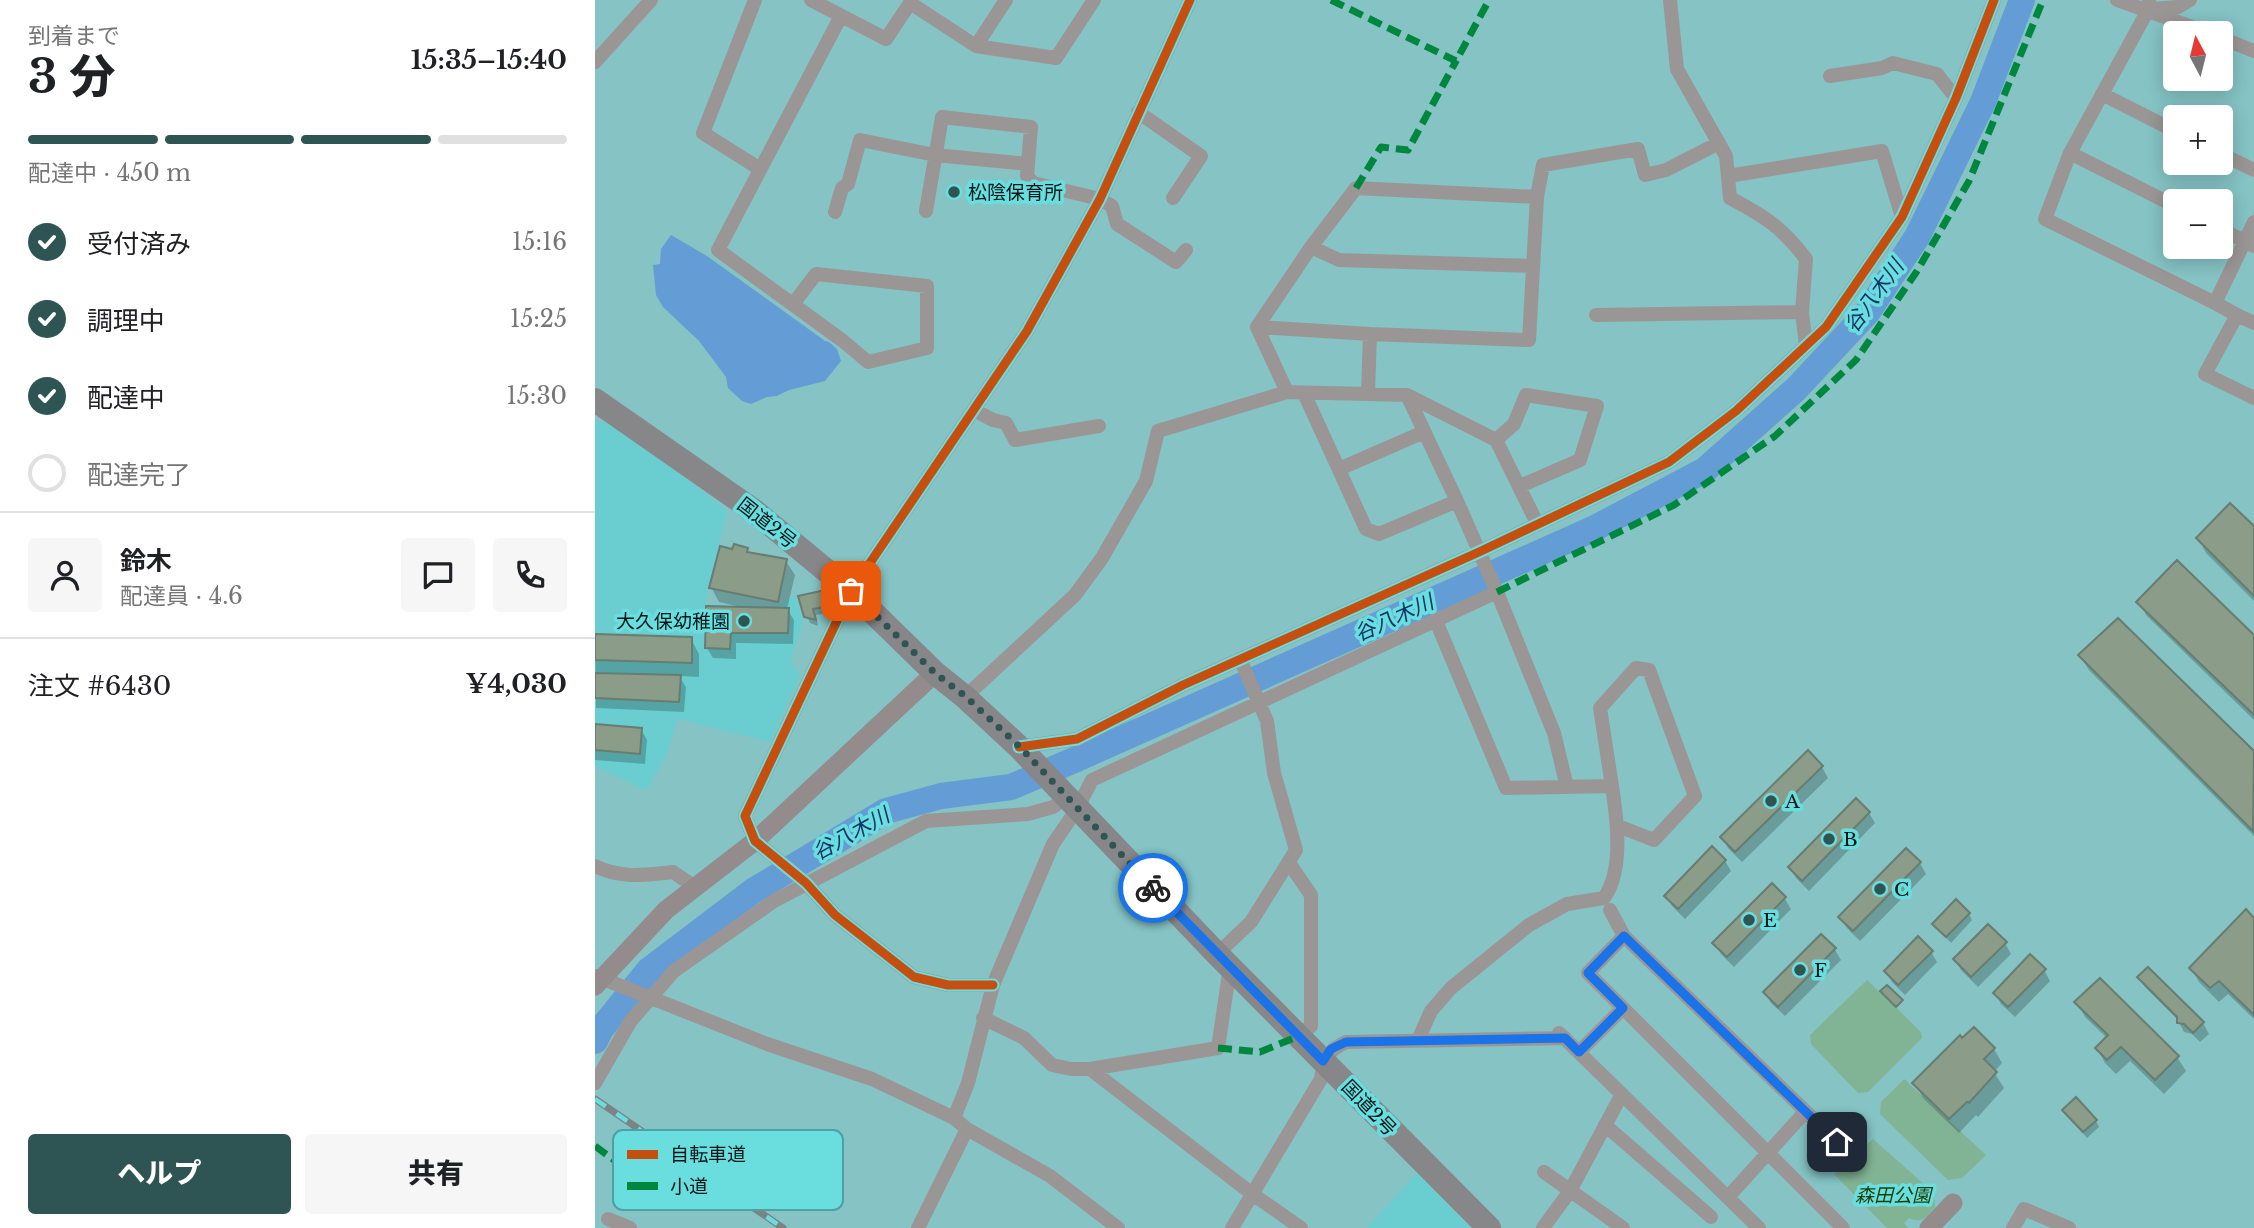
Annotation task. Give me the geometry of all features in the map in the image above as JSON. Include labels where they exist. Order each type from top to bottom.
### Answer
[{"type":"highway","name":"国道2号","points":[[595,400],[753,510],[851,591],[935,673],[965,696],[1020,747],[1224,960],[1489,1228]]},
{"type":"street","points":[[595,62],[651,0]]},
{"type":"street","points":[[755,0],[703,133],[760,169]]},
{"type":"street","points":[[811,0],[886,39],[911,2],[976,46],[1056,58],[1094,0]]},
{"type":"street","points":[[976,46],[1006,0]]},
{"type":"street","points":[[993,985],[949,985],[914,977],[835,915],[806,883],[755,841],[744,816],[851,591],[1027,331],[1100,199],[1190,0]]},
{"type":"street","points":[[1670,0],[1677,69],[1726,156],[1730,198],[1767,218],[1790,238],[1806,259],[1802,312],[1806,346]]},
{"type":"street","points":[[1020,747],[1077,739],[1183,685],[1479,552],[1669,462],[1736,411],[1826,327],[1902,217],[1956,99],[1994,0]]},
{"type":"street","points":[[2117,0],[2178,7],[2190,0]]},
{"type":"street","points":[[2148,5],[2183,21]]},
{"type":"street","points":[[2148,5],[2070,153],[2045,219],[2254,323]]},
{"type":"street","points":[[793,304],[816,274],[927,286],[927,348],[868,362],[718,250],[841,16]]},
{"type":"street","points":[[2233,43],[2254,51]]},
{"type":"street","points":[[1831,76],[1882,68],[1893,63],[1937,74],[1956,99]]},
{"type":"street","points":[[2102,94],[2163,125]]},
{"type":"street","points":[[1138,112],[1201,156],[1173,198]]},
{"type":"street","points":[[926,211],[942,117],[1031,127],[1027,176],[1033,183],[1100,199],[1112,206],[1117,224],[1176,262],[1186,250]]},
{"type":"street","points":[[835,212],[842,188],[848,184],[860,140],[935,155],[1028,164]]},
{"type":"street","points":[[1257,327],[1529,340],[1537,197],[1543,165],[1638,149],[1646,175],[1666,170],[1719,143]]},
{"type":"street","points":[[1728,176],[1882,151],[1902,217]]},
{"type":"street","points":[[2070,153],[2163,200]]},
{"type":"street","points":[[2233,159],[2254,170]]},
{"type":"street","points":[[1257,327],[1311,247],[1356,188],[1537,197]]},
{"type":"street","points":[[2215,303],[2249,243],[2254,222]]},
{"type":"street","points":[[2233,235],[2249,243]]},
{"type":"street","points":[[1311,247],[1339,260],[1533,266]]},
{"type":"street","points":[[1596,315],[1802,312]]},
{"type":"street","points":[[2237,315],[2205,374],[2254,398]]},
{"type":"street","points":[[1257,327],[1287,393]]},
{"type":"street","points":[[1368,394],[1370,334]]},
{"type":"street","points":[[965,696],[1075,595],[1103,558],[1146,481],[1158,431],[1287,393],[1407,395],[1496,440],[1537,523]]},
{"type":"street","points":[[1304,393],[1366,529],[1379,534],[1457,501]]},
{"type":"street","points":[[1407,395],[1497,592],[1554,733],[1567,787]]},
{"type":"street","points":[[1496,440],[1514,424],[1526,395],[1597,406],[1580,460],[1520,486]]},
{"type":"street","points":[[974,410],[993,420],[1006,423],[1015,440],[1099,426]]},
{"type":"street","points":[[1339,469],[1424,432]]},
{"type":"street","points":[[954,1118],[968,1083],[993,985],[1072,804],[1092,780],[1497,592]]},
{"type":"street","points":[[1436,621],[1506,788],[1612,786]]},
{"type":"street","points":[[983,1018],[1024,1038],[1052,1065],[1071,1069],[1090,1069],[1218,1048],[1224,960],[1296,850],[1274,773],[1267,722],[1240,659]]},
{"type":"street","points":[[1418,1041],[1431,1011],[1451,988],[1529,925],[1567,904],[1604,898],[1612,886],[1618,826],[1600,708],[1636,668],[1649,670],[1695,796],[1654,840],[1618,826]]},
{"type":"street","points":[[935,673],[755,841],[666,911],[602,981],[767,1044],[872,1079],[954,1118],[967,1129],[1050,1176],[1118,1228]]},
{"type":"street","points":[[595,1083],[647,997],[674,971],[774,901],[926,821],[1028,814],[1072,804]]},
{"type":"street","points":[[1289,863],[1311,895],[1311,1026],[1299,1036]]},
{"type":"street","points":[[595,866],[611,875],[673,872],[695,887]]},
{"type":"street","points":[[1610,910],[1624,936],[1853,1157]]},
{"type":"street","points":[[1624,936],[1588,973],[1843,1228]]},
{"type":"street","points":[[1579,1052],[1623,1008]]},
{"type":"street","points":[[1552,1028],[1759,1228]]},
{"type":"street","points":[[1232,1228],[1321,1079],[1323,1061],[1331,1049],[1346,1042],[1565,1038]]},
{"type":"street","points":[[1090,1069],[1251,1193],[1301,1228]]},
{"type":"street","points":[[1543,1228],[1570,1191],[1622,1094]]},
{"type":"street","points":[[1728,1197],[1805,1112]]},
{"type":"street","points":[[1605,1125],[1711,1217]]},
{"type":"street","points":[[918,1228],[967,1129]]},
{"type":"street","points":[[1544,1172],[1623,1228]]},
{"type":"street","points":[[1929,1228],[1953,1203]]},
{"type":"street","points":[[2013,1228],[2024,1209],[2069,1228]]},
{"type":"street","points":[[608,1219],[630,1228]]},
{"type":"shaded area","points":[[671,235],[707,256],[837,349],[841,361],[825,381],[751,404],[742,401],[728,388],[726,377],[699,341],[663,307],[656,295],[653,265],[660,264],[661,249]]},
{"type":"shaded area","points":[[595,421],[613,423],[727,510],[705,604],[780,606],[795,595],[803,621],[790,662],[800,675],[770,742],[678,719],[665,758],[646,790],[595,766]]},
{"type":"shaded area","points":[[1417,1173],[1471,1228],[1367,1228]]},
{"type":"green space","points":[[1867,980],[1921,1032],[1922,1038],[1868,1092],[1858,1093],[1811,1044],[1810,1035]]},
{"type":"green space","points":[[1904,1079],[1986,1155],[1962,1178],[1948,1180],[1880,1114],[1881,1102]]},
{"type":"green space","name":"森田公園","points":[[1873,1139],[1934,1193],[1935,1207],[1921,1220],[1909,1218],[1904,1223],[1908,1228],[1887,1228],[1834,1174]]},
{"type":"building","points":[[2230,503],[2254,526],[2254,596],[2196,538]]},
{"type":"building","points":[[734,544],[748,548],[747,552],[787,559],[778,602],[709,588],[720,546],[732,549]]},
{"type":"building","points":[[2177,560],[2254,635],[2254,715],[2136,602]]},
{"type":"building","points":[[825,590],[834,596],[830,606],[813,609],[816,620],[804,617],[798,596]]},
{"type":"building","points":[[706,606],[789,608],[788,633],[731,633],[730,649],[705,648]]},
{"type":"building","points":[[2118,618],[2254,751],[2253,831],[2078,655]]},
{"type":"building","points":[[595,634],[692,637],[692,663],[595,660]]},
{"type":"building","points":[[595,673],[681,675],[679,702],[595,698]]},
{"type":"building","points":[[595,724],[642,728],[640,754],[595,750]]},
{"type":"building","name":"A","points":[[1808,750],[1823,766],[1735,852],[1720,837]]},
{"type":"building","name":"B","points":[[1856,798],[1870,812],[1802,881],[1788,867]]},
{"type":"building","points":[[1712,846],[1726,860],[1678,909],[1664,896]]},
{"type":"building","name":"C","points":[[1906,848],[1921,862],[1853,931],[1838,917]]},
{"type":"building","name":"E","points":[[1772,883],[1786,897],[1727,957],[1712,943]]},
{"type":"building","points":[[1956,899],[1970,913],[1946,937],[1932,924]]},
{"type":"building","points":[[2246,909],[2254,918],[2254,1015],[2219,981],[2210,988],[2189,968]]},
{"type":"building","points":[[1988,924],[2007,942],[1971,977],[1953,959]]},
{"type":"building","name":"F","points":[[1821,934],[1836,948],[1778,1007],[1763,992]]},
{"type":"building","points":[[1918,936],[1933,951],[1898,985],[1884,971]]},
{"type":"building","points":[[2030,954],[2046,969],[2008,1007],[1993,993]]},
{"type":"building","points":[[2148,967],[2204,1022],[2193,1033],[2184,1024],[2177,1023],[2177,1017],[2137,977]]},
{"type":"building","points":[[2100,978],[2179,1056],[2155,1080],[2121,1047],[2107,1060],[2095,1048],[2108,1035],[2074,1002]]},
{"type":"building","points":[[1887,985],[1903,1000],[1896,1007],[1880,991]]},
{"type":"building","points":[[1974,1027],[1995,1048],[1984,1059],[1997,1072],[1969,1103],[1949,1119],[1912,1083],[1960,1035],[1962,1038]]},
{"type":"building","points":[[2076,1097],[2097,1120],[2083,1132],[2062,1110]]},
{"type":"waterway","name":"谷八木川","points":[[595,1041],[601,1029],[649,970],[753,891],[886,811],[941,796],[1011,787],[1593,529],[1705,470],[1796,389],[1867,313],[1917,237],[1983,102],[2022,0]]},
{"type":"railway","points":[[595,1099],[640,1130]]},
{"type":"railway","points":[[757,1210],[783,1228]]},
{"type":"marked path","points":[[1331,0],[1456,61],[1489,0]]},
{"type":"marked path","points":[[1497,592],[1674,505],[1775,436],[1856,360],[1917,271],[1969,181],[2043,0]]},
{"type":"marked path","points":[[1356,188],[1381,147],[1408,150],[1456,61]]},
{"type":"marked path","points":[[1218,1048],[1260,1052],[1299,1036]]},
{"type":"marked path","points":[[595,1146],[613,1159]]},
{"type":"cycle path","points":[[993,985],[948,985],[914,977],[835,915],[806,883],[755,841],[745,816],[851,591],[1027,331],[1100,199],[1190,0]]},
{"type":"cycle path","points":[[1019,747],[1077,739],[1183,685],[1479,552],[1669,462],[1736,411],[1826,327],[1902,217],[1956,98],[1994,0]]},
{"type":"way so far","points":[[851,591],[935,673],[965,696],[1020,747],[1153,888]]},
{"type":"place","name":"松陰保育所","points":[[954,192]]},
{"type":"place","name":"大久保幼稚園","points":[[744,621]]},
{"type":"place","name":"A","points":[[1771,801]]},
{"type":"place","name":"B","points":[[1829,839]]},
{"type":"place","name":"C","points":[[1880,889]]},
{"type":"place","name":"E","points":[[1749,920]]},
{"type":"place","name":"F","points":[[1800,970]]},
{"type":"route","points":[[1153,888],[1323,1061],[1331,1049],[1346,1042],[1565,1038],[1579,1052],[1623,1008],[1588,973],[1624,936],[1837,1142]]}]
